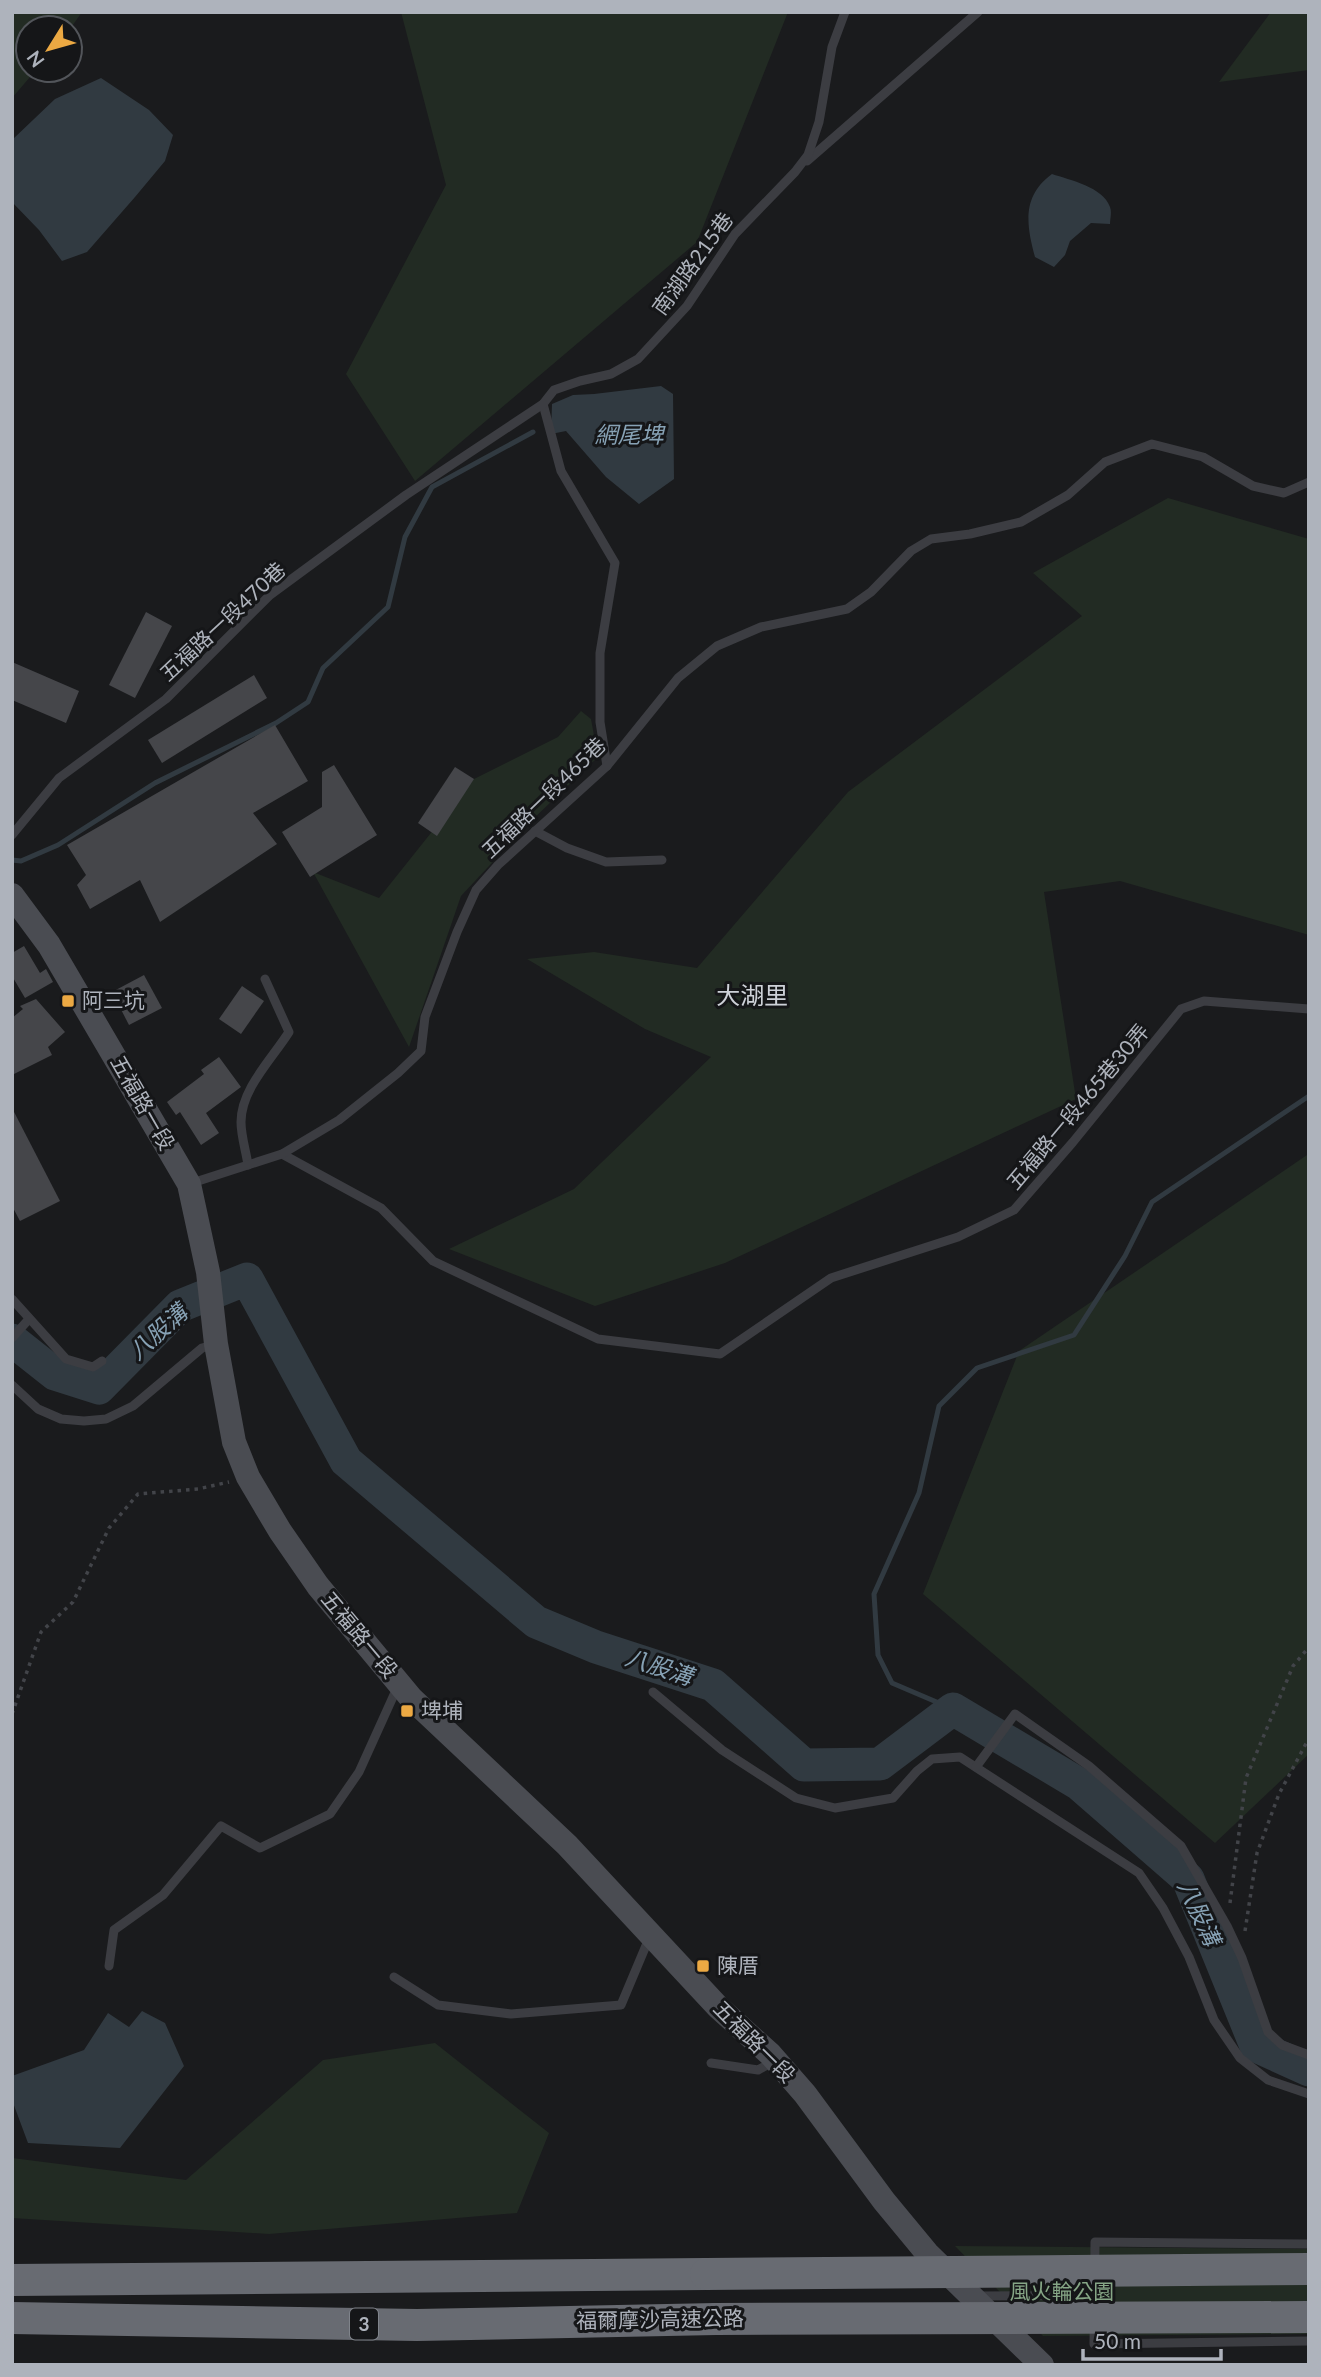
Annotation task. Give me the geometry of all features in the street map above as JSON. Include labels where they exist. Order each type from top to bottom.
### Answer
[{"type":"highway","name":"3","points":[[12,2280],[1309,2269]]},
{"type":"highway","name":"福爾摩沙高速公路","points":[[12,2318],[417,2325],[730,2319],[1309,2317]]},
{"type":"main road","name":"五福路一段","points":[[12,895],[49,945],[189,1184],[208,1272],[216,1344],[234,1442],[248,1477],[280,1531],[318,1586],[411,1698],[567,1845],[718,2007],[775,2061],[805,2094],[884,2201],[927,2253],[1042,2365]]},
{"type":"lane","name":"南湖路215巷","points":[[543,404],[554,390],[611,374],[638,359],[687,306],[735,234],[795,172],[808,155],[818,122],[832,47],[845,12]]},
{"type":"lane","points":[[795,172],[978,12]]},
{"type":"lane","points":[[543,404],[561,471],[615,563],[600,653],[600,722],[607,766]]},
{"type":"lane","name":"五福路一段470巷","points":[[12,835],[59,778],[166,699],[270,595],[405,495],[543,404]]},
{"type":"lane","name":"五福路一段465巷","points":[[189,1184],[282,1153],[339,1120],[421,1051],[425,1017],[476,890],[498,864],[607,766],[678,678],[717,646],[761,627],[847,609],[872,592],[911,551],[931,539],[970,534],[1021,522],[1068,495],[1105,463],[1152,444],[1203,457],[1253,486],[1284,493],[1309,482]]},
{"type":"lane","points":[[535,831],[567,848],[606,862],[662,860]]},
{"type":"lane","points":[[248,1165],[241,1121],[247,1091],[289,1032],[265,979]]},
{"type":"lane","name":"五福路一段465巷30弄","points":[[282,1153],[381,1208],[433,1261],[598,1339],[720,1354],[831,1278],[958,1237],[1014,1210],[1181,1010],[1204,1001],[1309,1009]]},
{"type":"lane","points":[[12,1299],[66,1359],[93,1367],[102,1361]]},
{"type":"lane","points":[[12,1338],[29,1320]]},
{"type":"lane","points":[[12,1385],[38,1409],[61,1419],[106,1419],[134,1406],[202,1348],[216,1344]]},
{"type":"lane","points":[[109,1966],[114,1930],[163,1895],[221,1826],[260,1848],[330,1814],[359,1772],[399,1683]]},
{"type":"lane","points":[[653,1692],[722,1750],[796,1798],[835,1808],[893,1798],[917,1771],[932,1759],[960,1758],[1139,1873],[1163,1908],[1189,1956],[1214,2020],[1240,2058],[1268,2080],[1309,2094]]},
{"type":"lane","points":[[976,1766],[1016,1714],[1089,1766],[1181,1846],[1227,1926],[1242,1958],[1268,2032],[1282,2045],[1309,2055]]},
{"type":"lane","points":[[394,1977],[438,2004],[462,2008],[511,2014],[621,2005],[650,1934]]},
{"type":"lane","points":[[711,2063],[758,2070],[775,2061]]},
{"type":"lane","points":[[1309,2244],[1095,2242],[1094,2343],[1309,2341]]},
{"type":"lane","points":[[972,2296],[1094,2295]]},
{"type":"path","points":[[12,1714],[41,1632],[73,1602],[109,1528],[138,1494],[198,1489],[248,1477]]},
{"type":"path","points":[[1227,1926],[1246,1778],[1293,1666],[1309,1647]]},
{"type":"path","points":[[1242,1958],[1257,1853],[1279,1794],[1309,1738]]},
{"type":"green space","points":[[12,12],[82,12],[14,14],[14,84],[24,84],[12,98]]},
{"type":"green space","points":[[401,12],[788,12],[697,242],[415,481],[346,374],[446,185]]},
{"type":"green space","points":[[1271,12],[1309,12],[1309,70],[1219,82]]},
{"type":"green space","points":[[1168,498],[1309,539],[1309,935],[1120,881],[1044,892],[1076,1099],[725,1263],[595,1306],[449,1249],[574,1189],[711,1057],[645,1029],[527,959],[594,952],[697,968],[848,792],[1082,616],[1033,573]]},
{"type":"green space","points":[[581,711],[591,719],[598,757],[530,822],[461,896],[409,1047],[313,872],[379,898],[474,779],[558,737]]},
{"type":"green space","points":[[1307,1155],[1309,1754],[1215,1843],[923,1594],[1019,1351]]},
{"type":"green space","points":[[435,2043],[549,2133],[517,2213],[269,2234],[12,2218],[12,2158],[186,2180],[323,2060]]},
{"type":"green space","name":"風火輪公園","points":[[955,2246],[1309,2249],[1309,2334],[1043,2336]]},
{"type":"water","points":[[101,78],[149,110],[173,135],[165,161],[87,252],[62,261],[39,230],[12,202],[12,140],[55,99]]},
{"type":"water","points":[[1052,174],[1101,194],[1111,211],[1110,224],[1091,223],[1070,241],[1065,255],[1054,267],[1035,257],[1029,222],[1031,201],[1035,192]]},
{"type":"water","name":"網尾埤","points":[[661,386],[673,394],[674,479],[639,504],[606,477],[566,431],[551,434],[552,404],[573,395]]},
{"type":"water","points":[[142,2011],[165,2023],[184,2066],[120,2148],[28,2143],[12,2100],[12,2076],[84,2050],[108,2013],[129,2027]]},
{"type":"building","points":[[146,612],[172,626],[135,698],[109,685]]},
{"type":"building","points":[[12,662],[79,691],[66,723],[12,700]]},
{"type":"building","points":[[254,675],[267,698],[162,763],[148,740]]},
{"type":"building","points":[[275,725],[308,781],[253,813],[277,844],[160,922],[140,880],[90,909],[77,885],[86,875],[67,845]]},
{"type":"building","points":[[334,765],[377,835],[310,877],[282,832],[322,807],[322,772]]},
{"type":"building","points":[[455,767],[474,779],[437,836],[418,823]]},
{"type":"building","points":[[24,946],[40,973],[46,969],[53,982],[25,998],[12,976],[12,953]]},
{"type":"building","points":[[144,975],[162,1008],[129,1025],[112,992]]},
{"type":"building","points":[[242,986],[264,1001],[241,1034],[219,1019]]},
{"type":"building","points":[[36,999],[65,1032],[48,1047],[52,1055],[12,1075],[12,1018],[23,1009],[20,1006]]},
{"type":"building","points":[[219,1057],[241,1087],[206,1113],[219,1133],[201,1145],[180,1112],[176,1115],[167,1102],[204,1074],[201,1070]]},
{"type":"building","points":[[12,1108],[60,1201],[20,1221],[12,1206]]},
{"type":"waterway","points":[[12,860],[21,861],[58,845],[155,783],[276,723],[308,702],[323,668],[388,607],[405,537],[432,487],[533,432]]},
{"type":"waterway","points":[[953,1709],[892,1683],[878,1655],[874,1594],[919,1493],[939,1406],[977,1368],[1074,1335],[1125,1256],[1152,1202],[1309,1096]]},
{"type":"waterway","name":"八股溝","points":[[12,1340],[55,1374],[99,1388],[180,1306],[247,1279],[346,1461],[536,1622],[596,1647],[713,1685],[804,1765],[880,1764],[953,1709],[1079,1784],[1188,1879],[1256,2046],[1309,2070]]},
{"type":"place","name":"阿三坑","points":[[68,1001]]},
{"type":"place","name":"埤埔","points":[[407,1711]]},
{"type":"place","name":"陳厝","points":[[703,1966]]},
{"type":"district","name":"大湖里","points":[[752,996]]}]
